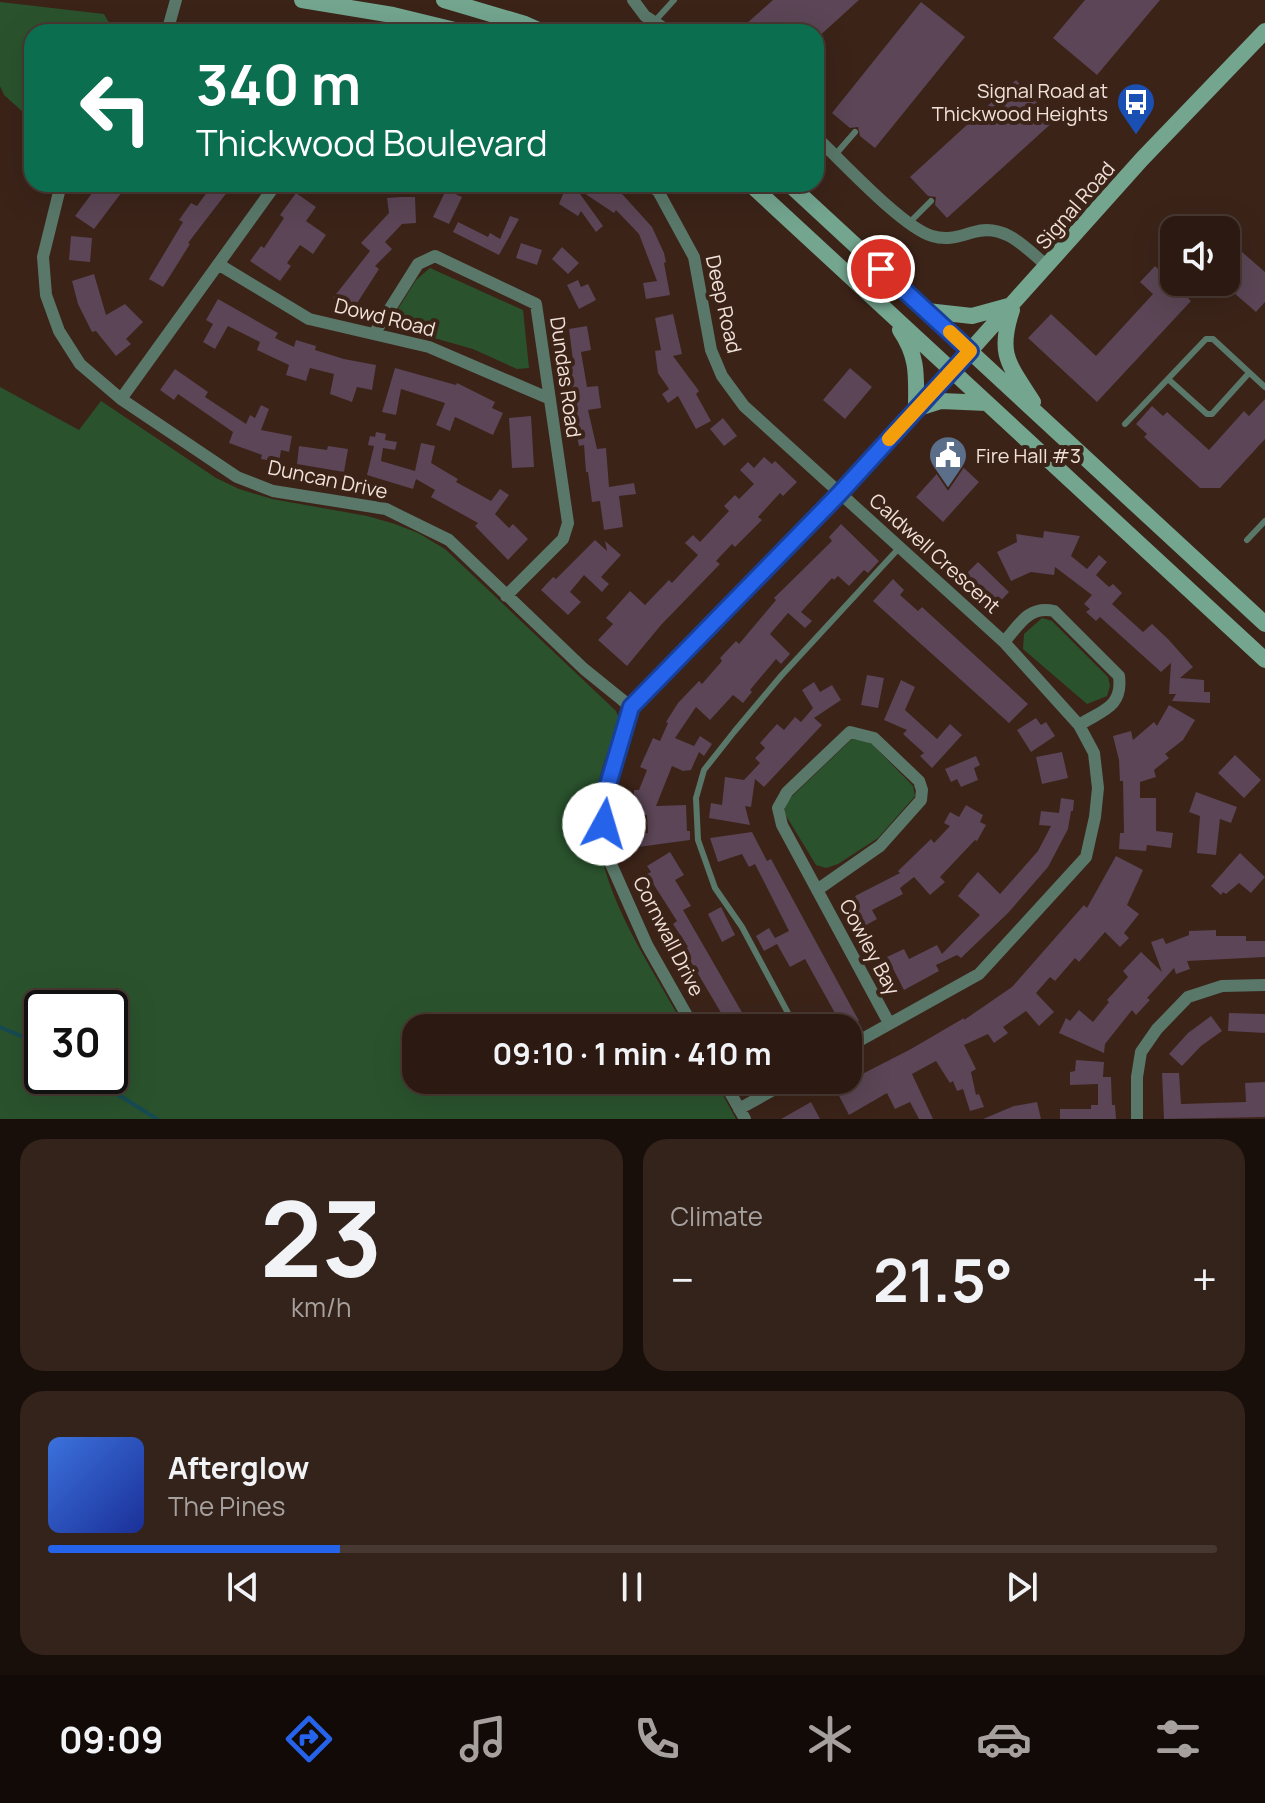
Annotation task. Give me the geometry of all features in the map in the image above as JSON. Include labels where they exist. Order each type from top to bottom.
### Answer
[{"type":"main road","points":[[302,0],[430,24]]},
{"type":"main road","points":[[444,0],[518,24]]},
{"type":"main road","name":"Signal Road","points":[[952,371],[1151,149],[1265,31]]},
{"type":"main road","points":[[759,192],[1265,660]]},
{"type":"main road","points":[[798,192],[1265,624]]},
{"type":"main road","points":[[927,311],[972,316],[1014,305]]},
{"type":"main road","points":[[1014,305],[1004,334],[1006,359],[1043,418]]},
{"type":"main road","points":[[889,312],[912,347],[916,369],[916,409],[941,401],[987,403]]},
{"type":"street","points":[[169,24],[176,0]]},
{"type":"street","points":[[633,0],[645,16],[657,24]]},
{"type":"street","name":"Signal Road","points":[[824,145],[909,223],[933,236],[955,239],[990,229],[1008,234],[1047,266]]},
{"type":"street","name":"Duncan Drive","points":[[59,192],[43,257],[46,295],[59,331],[80,364],[121,399],[237,477],[273,491],[386,509],[449,540],[584,669],[631,707]]},
{"type":"street","points":[[121,399],[270,192]]},
{"type":"street","name":"Deep Road","points":[[659,192],[694,257],[711,350],[722,376],[744,406],[839,494]]},
{"type":"street","name":"Dundas Road","points":[[374,334],[418,264],[435,256],[536,304],[568,523],[563,539],[506,596]]},
{"type":"street","name":"Dowd Road","points":[[218,264],[309,319],[429,347],[548,398]]},
{"type":"street","name":"Cornwall Drive","points":[[686,1014],[647,945],[611,864],[605,842],[603,805],[631,707],[839,494],[952,371]]},
{"type":"street","name":"Caldwell Crescent","points":[[839,494],[1004,642],[1079,725],[1094,753],[1098,788],[1086,857],[979,974],[862,1039]]},
{"type":"street","name":"Caldwell Crescent","points":[[1004,642],[1032,612],[1042,608],[1054,611],[1119,676],[1121,690],[1115,703],[1079,725]]},
{"type":"street","name":"Cowley Bay","points":[[817,890],[880,846],[921,800],[919,781],[874,738],[850,732],[787,792],[778,808],[782,825],[817,890],[889,1023]]},
{"type":"street","points":[[1137,1119],[1137,1077],[1141,1052],[1157,1029],[1188,997],[1222,986],[1265,985]]},
{"type":"street","points":[[731,1094],[742,1114],[771,1094]]},
{"type":"lane","points":[[654,22],[674,0]]},
{"type":"lane","points":[[835,155],[855,132]]},
{"type":"lane","points":[[909,223],[931,201]]},
{"type":"lane","points":[[1125,424],[1206,339],[1213,339],[1265,387]]},
{"type":"lane","points":[[1168,379],[1207,414],[1212,414],[1249,373]]},
{"type":"lane","points":[[1247,540],[1265,521]]},
{"type":"lane","points":[[789,1014],[742,927],[715,888],[698,840],[696,798],[704,770],[734,732],[781,676],[900,547]]},
{"type":"green space","points":[[0,2],[104,14],[110,24],[24,24],[24,113],[4,95],[0,86]]},
{"type":"green space","points":[[430,268],[523,310],[529,368],[517,369],[473,349],[388,325],[416,280]]},
{"type":"green space","points":[[0,387],[79,430],[101,401],[216,478],[239,489],[272,499],[367,516],[418,533],[445,549],[616,711],[620,721],[601,773],[596,808],[599,841],[606,874],[619,906],[677,1014],[402,1014],[402,1094],[723,1094],[736,1119],[0,1119]]},
{"type":"green space","points":[[1042,618],[1052,621],[1108,677],[1110,686],[1107,696],[1087,704],[1023,649],[1024,634]]},
{"type":"green space","points":[[852,739],[869,741],[913,786],[915,796],[878,838],[838,864],[826,868],[816,865],[785,814],[785,803]]},
{"type":"building","points":[[773,0],[859,0],[824,32],[824,24],[746,24]]},
{"type":"building","points":[[1085,0],[1160,0],[1097,75],[1053,38]]},
{"type":"building","points":[[921,2],[965,37],[875,148],[860,136],[858,127],[850,128],[832,113]]},
{"type":"building","points":[[1016,80],[1054,121],[947,218],[935,205],[936,197],[928,196],[910,177]]},
{"type":"building","points":[[93,192],[122,192],[94,229],[75,216]]},
{"type":"building","points":[[207,192],[227,192],[188,243],[163,287],[149,279],[183,222],[179,220],[191,203],[197,206]]},
{"type":"building","points":[[445,192],[462,197],[449,224],[433,217]]},
{"type":"building","points":[[564,192],[579,192],[603,226],[596,232],[581,211],[578,216],[559,204]]},
{"type":"building","points":[[582,192],[619,192],[652,227],[664,253],[670,295],[646,299],[643,283],[657,281],[639,234],[616,210],[614,213]]},
{"type":"building","points":[[296,193],[316,207],[306,221],[326,235],[313,254],[300,245],[287,263],[291,266],[280,281],[250,261],[261,246],[264,248],[284,218],[280,215]]},
{"type":"building","points":[[415,197],[416,223],[402,224],[385,242],[392,249],[375,266],[379,269],[352,311],[333,298],[370,251],[361,243],[389,213],[387,198]]},
{"type":"building","points":[[510,216],[519,219],[499,255],[453,232],[458,222],[488,237],[490,233],[500,239]]},
{"type":"building","points":[[71,236],[92,238],[90,262],[69,260]]},
{"type":"building","points":[[521,243],[542,250],[537,265],[516,258]]},
{"type":"building","points":[[562,247],[579,263],[568,274],[552,259]]},
{"type":"building","points":[[1240,250],[1265,272],[1265,302],[1256,312],[1238,296],[1240,296]]},
{"type":"building","points":[[1155,266],[1160,271],[1160,296],[1186,296],[1191,301],[1097,402],[1028,338],[1051,314],[1096,356],[1153,294],[1140,282]]},
{"type":"building","points":[[94,274],[106,315],[125,304],[143,322],[126,339],[131,344],[116,356],[96,331],[92,332],[78,304],[72,281]]},
{"type":"building","points":[[578,280],[581,287],[588,284],[596,300],[579,309],[567,285]]},
{"type":"building","points":[[218,299],[278,333],[275,338],[294,347],[296,340],[316,346],[315,350],[376,365],[372,390],[357,387],[352,402],[330,394],[334,374],[310,368],[306,381],[286,375],[289,365],[257,350],[260,342],[228,326],[215,349],[203,342],[213,324],[206,320]]},
{"type":"building","points":[[673,314],[682,354],[673,356],[699,391],[696,394],[711,421],[696,429],[678,396],[668,403],[662,394],[669,389],[658,373],[655,351],[661,350],[655,318]]},
{"type":"building","points":[[587,326],[591,350],[581,352],[587,387],[598,386],[601,408],[588,410],[597,449],[606,448],[609,487],[634,483],[636,494],[619,496],[623,527],[604,530],[600,501],[592,502],[584,445],[579,446],[566,361],[573,360],[569,329]]},
{"type":"building","points":[[395,368],[457,383],[495,402],[492,408],[503,413],[493,435],[455,417],[450,431],[436,425],[445,403],[401,389],[396,415],[382,412]]},
{"type":"building","points":[[850,368],[872,387],[845,419],[823,400]]},
{"type":"building","points":[[175,369],[208,392],[205,397],[246,424],[250,415],[255,418],[261,405],[269,409],[261,430],[292,436],[289,452],[281,450],[279,462],[261,459],[262,455],[229,443],[233,432],[178,394],[174,400],[160,390]]},
{"type":"building","points":[[1265,399],[1265,439],[1220,488],[1200,488],[1144,437],[1147,434],[1136,424],[1152,406],[1163,416],[1167,412],[1209,450],[1244,411],[1249,416]]},
{"type":"building","points":[[531,416],[534,467],[512,468],[509,418]]},
{"type":"building","points":[[723,418],[737,436],[724,446],[710,429]]},
{"type":"building","points":[[376,432],[386,434],[385,440],[397,442],[395,450],[383,448],[381,461],[415,471],[421,443],[435,446],[431,463],[458,479],[456,482],[491,501],[500,489],[509,495],[495,514],[509,528],[513,524],[528,539],[508,560],[475,526],[478,523],[431,497],[435,490],[416,479],[413,489],[367,475],[374,446],[368,445],[370,436],[375,437]]},
{"type":"building","points":[[299,446],[348,449],[344,472],[297,464]]},
{"type":"building","points":[[764,457],[772,464],[775,461],[797,482],[783,496],[780,493],[758,517],[762,520],[716,561],[720,564],[661,625],[627,666],[598,640],[613,624],[606,618],[630,591],[645,605],[669,580],[672,583],[698,555],[685,543],[693,535],[700,542],[729,511],[724,506],[735,495],[739,499],[754,484],[740,470],[748,462],[754,468]]},
{"type":"building","name":"Fire Hall #3","points":[[952,457],[979,482],[943,522],[916,497]]},
{"type":"building","points":[[841,524],[879,561],[868,573],[864,570],[849,586],[838,576],[834,580],[832,578],[801,612],[812,621],[805,628],[788,613],[770,634],[790,654],[781,664],[776,659],[743,703],[733,695],[710,720],[696,707],[675,738],[694,746],[700,736],[712,744],[704,756],[699,752],[691,770],[683,771],[672,766],[656,806],[686,805],[690,840],[638,847],[637,834],[648,833],[647,815],[634,815],[634,790],[639,790],[647,770],[640,767],[653,738],[660,741],[666,722],[678,703],[699,681],[702,684],[736,641],[739,644],[776,600],[774,598],[832,541],[829,537]]},
{"type":"building","points":[[1044,531],[1080,536],[1071,556],[1087,569],[1099,555],[1107,562],[1096,575],[1109,587],[1113,584],[1122,593],[1112,604],[1143,632],[1152,624],[1168,639],[1193,667],[1180,678],[1204,680],[1204,692],[1210,692],[1210,703],[1172,701],[1176,694],[1169,694],[1171,663],[1161,672],[1100,617],[1096,621],[1086,612],[1090,609],[1084,604],[1092,595],[1055,567],[1054,575],[1031,572],[1011,581],[997,552],[1017,542],[1016,534],[1043,538]]},
{"type":"building","points":[[595,540],[607,551],[605,541],[621,555],[601,577],[609,584],[602,592],[584,575],[570,592],[581,602],[568,615],[541,590]]},
{"type":"building","points":[[978,562],[1009,592],[994,608],[962,578]]},
{"type":"building","points":[[893,579],[904,590],[900,595],[918,611],[922,607],[1028,704],[1009,723],[873,601]]},
{"type":"building","points":[[867,675],[884,678],[878,708],[861,705]]},
{"type":"building","points":[[901,680],[915,687],[905,710],[937,739],[950,724],[962,735],[932,768],[920,756],[924,753],[903,734],[907,730],[884,720]]},
{"type":"building","points":[[814,682],[820,692],[832,685],[841,700],[814,718],[822,725],[764,787],[755,779],[751,807],[745,806],[750,825],[709,818],[711,803],[722,805],[725,777],[744,780],[760,763],[755,758],[765,748],[760,743],[777,724],[784,730],[795,717],[801,722],[813,708],[802,690]]},
{"type":"building","points":[[1169,705],[1195,720],[1183,740],[1165,754],[1169,758],[1154,770],[1156,777],[1140,782],[1140,798],[1156,798],[1156,831],[1173,833],[1171,848],[1147,845],[1146,851],[1119,849],[1120,833],[1124,833],[1123,781],[1120,781],[1113,736],[1131,731],[1133,740],[1154,722],[1157,726]]},
{"type":"building","points":[[1036,718],[1041,725],[1046,722],[1055,736],[1031,752],[1017,730]]},
{"type":"building","points":[[1062,752],[1068,778],[1042,784],[1036,757]]},
{"type":"building","points":[[1235,755],[1261,780],[1244,798],[1218,773]]},
{"type":"building","points":[[976,756],[980,765],[974,768],[978,780],[961,787],[957,779],[951,782],[945,769]]},
{"type":"building","points":[[1196,792],[1237,807],[1231,823],[1220,819],[1216,855],[1197,853],[1200,816],[1189,812]]},
{"type":"building","points":[[1061,798],[1074,800],[1073,811],[1068,829],[1048,867],[1008,913],[961,958],[957,955],[936,965],[939,971],[904,990],[887,957],[904,949],[909,959],[937,945],[942,954],[980,915],[958,896],[978,872],[1000,894],[1038,851],[1051,826],[1039,825],[1041,811],[1059,813]]},
{"type":"building","points":[[966,805],[983,815],[980,822],[986,825],[977,841],[940,877],[945,882],[930,895],[914,877],[900,888],[903,894],[872,910],[877,919],[861,928],[849,907],[858,902],[855,896],[900,873],[898,871],[931,839],[934,843],[950,826],[944,823],[950,812],[959,817]]},
{"type":"building","points":[[752,832],[767,861],[771,859],[855,1014],[835,1014],[805,959],[790,967],[777,944],[764,951],[756,936],[769,928],[775,938],[789,931],[755,864],[749,867],[742,854],[718,862],[710,838]]},
{"type":"building","points":[[670,852],[684,875],[675,880],[691,906],[683,910],[743,1014],[722,1014],[684,950],[688,947],[673,924],[677,921],[647,874],[651,872],[647,866]]},
{"type":"building","points":[[1240,853],[1265,877],[1251,893],[1239,883],[1221,895],[1211,886]]},
{"type":"building","points":[[1116,856],[1143,870],[1127,905],[1139,914],[1124,933],[1129,938],[1120,947],[1105,932],[1079,962],[1075,958],[1055,981],[1050,977],[1036,993],[1054,1012],[1039,1026],[1026,1011],[1003,1027],[1008,1033],[994,1043],[988,1034],[964,1045],[976,1069],[971,1072],[976,1095],[979,1094],[984,1107],[970,1111],[963,1089],[957,1091],[953,1081],[950,1083],[936,1061],[912,1074],[933,1119],[919,1119],[910,1102],[895,1109],[887,1093],[849,1115],[838,1094],[862,1094],[862,1074],[964,1020],[1012,987],[1084,905],[1087,908]]},
{"type":"building","points":[[721,907],[735,935],[722,942],[708,914]]},
{"type":"building","points":[[1216,930],[1216,936],[1246,936],[1246,941],[1265,941],[1265,957],[1187,961],[1190,969],[1176,974],[1174,968],[1136,1015],[1132,1010],[1105,1044],[1104,1053],[1059,1033],[1066,1018],[1070,1021],[1079,1010],[1093,1022],[1109,1002],[1107,1000],[1128,977],[1123,971],[1141,952],[1162,972],[1151,942],[1163,938],[1166,944],[1189,935],[1189,931]]},
{"type":"building","points":[[1229,1013],[1265,1014],[1265,1033],[1228,1031]]},
{"type":"building","points":[[1211,1016],[1222,1031],[1201,1046],[1182,1066],[1169,1054],[1188,1033]]},
{"type":"building","points":[[1076,1060],[1104,1062],[1103,1077],[1111,1077],[1116,1119],[1060,1119],[1060,1109],[1091,1109],[1091,1105],[1098,1105],[1098,1084],[1070,1085],[1070,1072],[1075,1071]]},
{"type":"building","points":[[1162,1073],[1179,1073],[1181,1104],[1246,1102],[1245,1083],[1265,1082],[1265,1117],[1164,1119]]},
{"type":"building","points":[[811,1102],[820,1119],[781,1119]]},
{"type":"building","points":[[1037,1102],[1041,1119],[983,1119],[1014,1106]]},
{"type":"waterway","points":[[0,1027],[24,1037]]},
{"type":"waterway","points":[[117,1094],[157,1119]]},
{"type":"slow traffic","points":[[889,439],[970,351],[950,332]]},
{"type":"place","name":"Signal Road at Thickwood Heights","points":[[1136,136]]},
{"type":"place","name":"Fire Hall #3","points":[[948,489]]},
{"type":"route","points":[[604,824],[603,805],[631,707],[839,494],[970,351],[881,269]]}]
